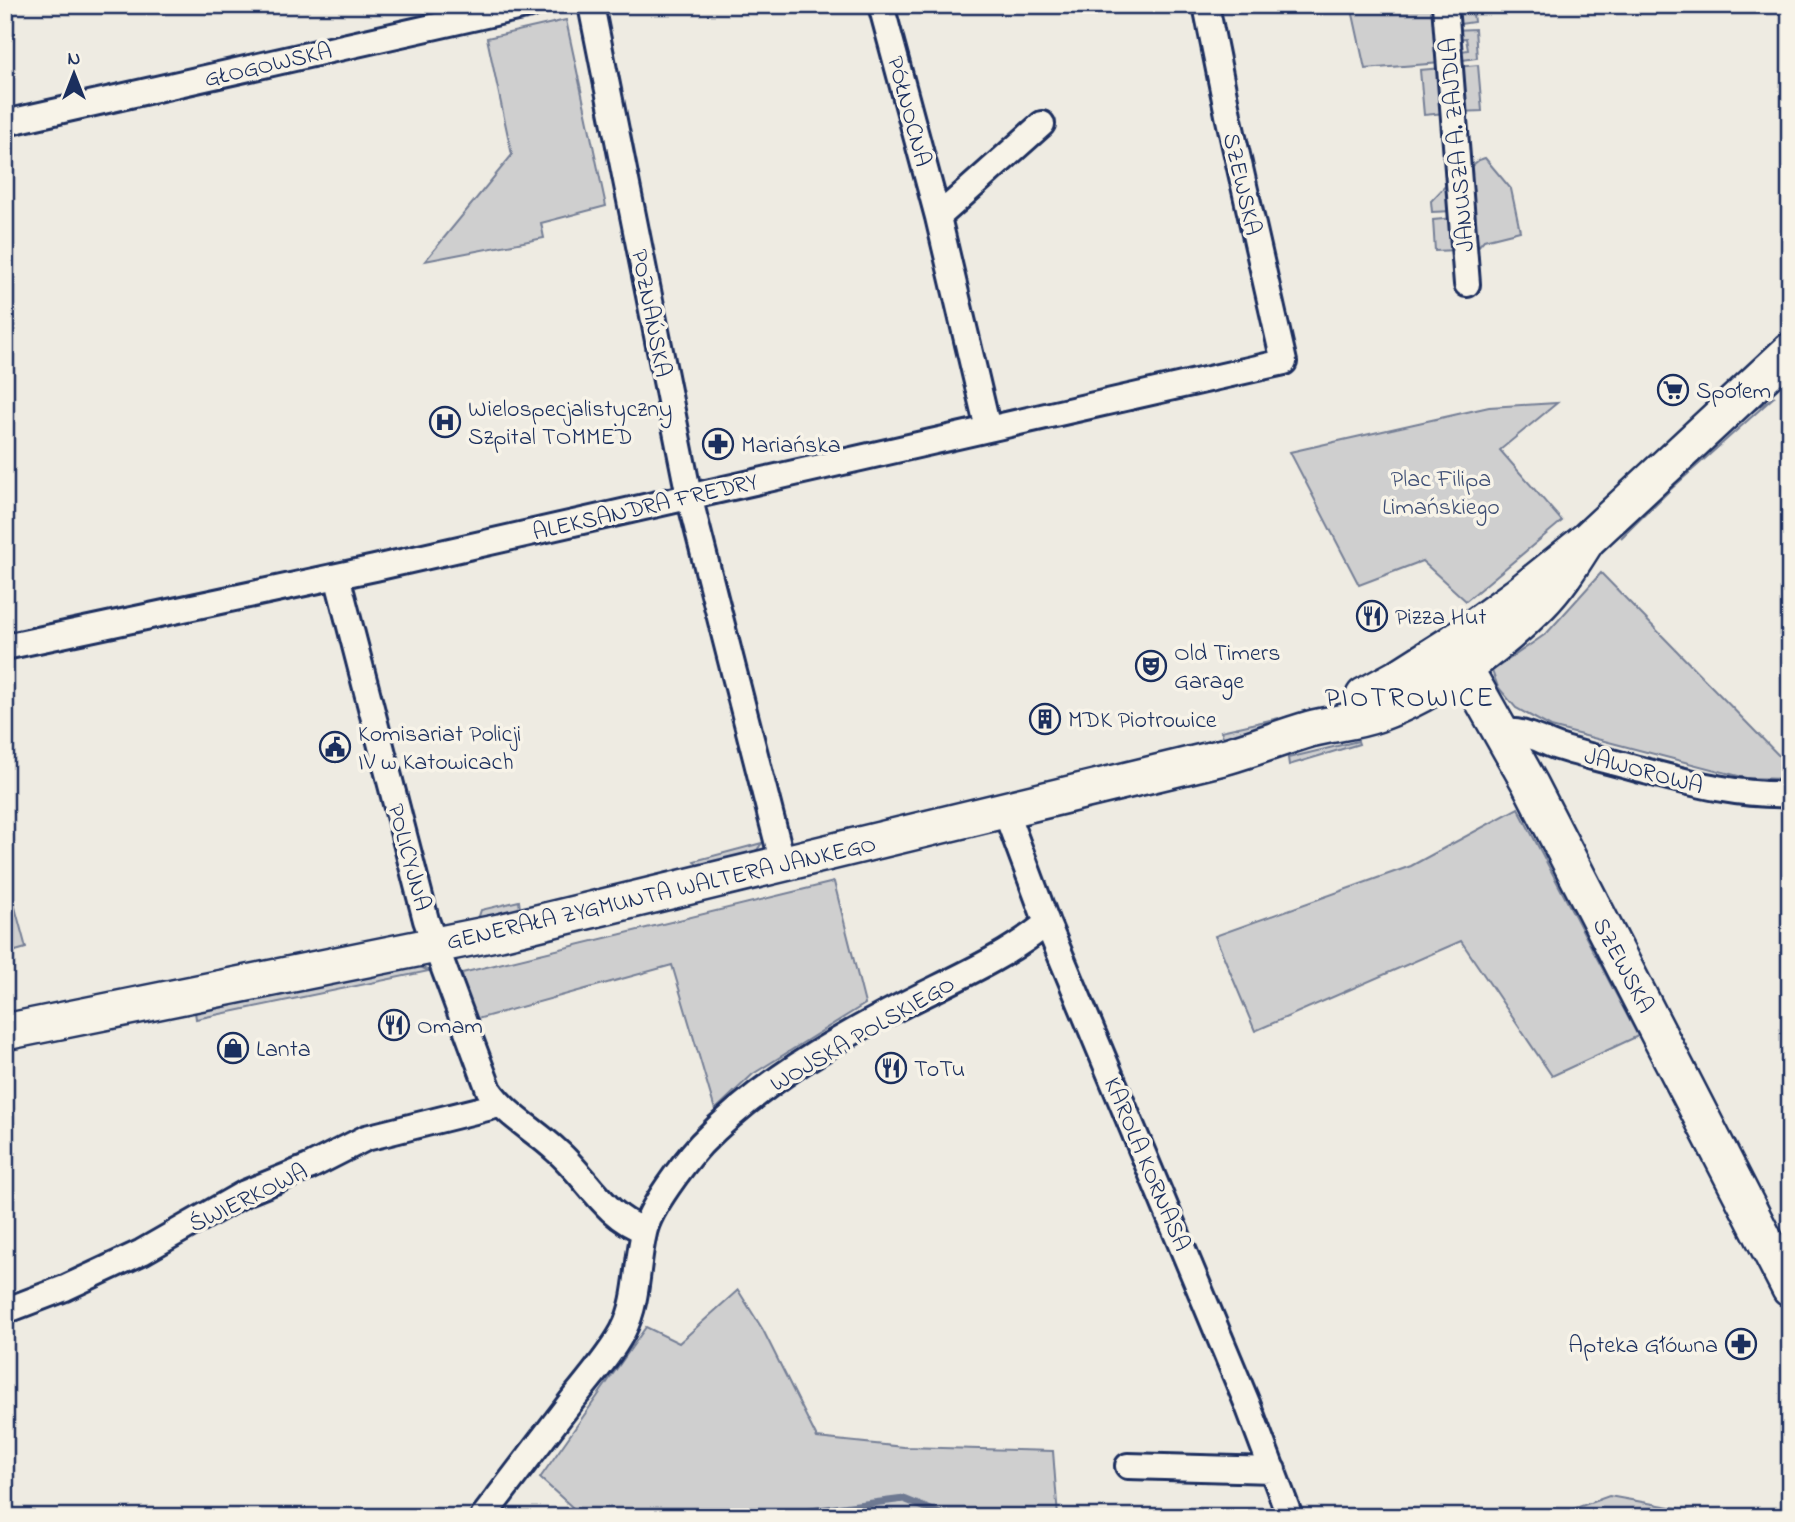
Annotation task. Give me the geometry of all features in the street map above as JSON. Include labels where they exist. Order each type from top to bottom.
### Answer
[{"type":"street","name":"GŁOGOWSKA","points":[[5,123],[530,5]]},
{"type":"street","name":"POZNAŃSKA","points":[[591,5],[689,496],[783,864]]},
{"type":"street","name":"PÓŁNOCNA","points":[[881,5],[938,217],[988,429]]},
{"type":"street","name":"SZEWSKA","points":[[1206,5],[1284,362]]},
{"type":"street","name":"JANUSZA A. ZAJDLA","points":[[1444,5],[1467,284]]},
{"type":"street","points":[[938,217],[1042,124]]},
{"type":"street","name":"GENERAŁA ZYGMUNTA WALTERA JANKEGO","points":[[5,1032],[436,945],[1219,758],[1312,729],[1456,655],[1517,596],[1587,540],[1790,351]]},
{"type":"street","name":"ALEKSANDRA FREDRY","points":[[5,647],[337,576],[1284,362]]},
{"type":"street","name":"POLICYJNA","points":[[337,576],[426,920],[489,1090],[499,1105],[560,1153],[613,1213],[644,1230]]},
{"type":"street","name":"SZEWSKA","points":[[1456,655],[1503,734],[1790,1289]]},
{"type":"street","name":"JAWOROWA","points":[[1503,734],[1516,731],[1558,747],[1713,789],[1766,795],[1790,794]]},
{"type":"street","name":"KAROLA KORNASA","points":[[1006,810],[1047,923],[1247,1402],[1290,1517]]},
{"type":"street","name":"WOJSKA POLSKIEGO","points":[[483,1517],[592,1376],[622,1331],[638,1283],[644,1230],[660,1199],[699,1147],[741,1105],[769,1083],[863,1026],[1025,942],[1047,923]]},
{"type":"street","name":"ŚWIERKOWA","points":[[5,1311],[65,1288],[142,1252],[244,1193],[309,1167],[366,1138],[499,1105]]},
{"type":"street","points":[[1128,1466],[1273,1470]]},
{"type":"green space","points":[[1351,5],[1436,5],[1441,63],[1365,69]]},
{"type":"green space","points":[[1464,5],[1472,5],[1474,22],[1453,25],[1452,15],[1465,13]]},
{"type":"green space","points":[[566,20],[606,206],[541,223],[544,238],[425,261],[512,155],[487,38]]},
{"type":"green space","points":[[1475,29],[1477,58],[1455,61],[1455,52],[1468,50],[1466,38],[1454,39],[1453,30]]},
{"type":"green space","points":[[1478,65],[1482,111],[1459,112],[1456,67]]},
{"type":"green space","points":[[1442,68],[1445,113],[1424,115],[1420,70]]},
{"type":"green space","points":[[1485,158],[1511,189],[1520,231],[1484,240],[1477,248],[1470,248],[1464,172]]},
{"type":"green space","points":[[1450,181],[1453,211],[1432,212],[1431,201]]},
{"type":"green space","points":[[1454,218],[1456,250],[1435,251],[1433,220]]},
{"type":"green space","points":[[1775,396],[1670,490],[1621,538],[1693,461]]},
{"type":"green space","name":"Plac Filipa Limańskiego","points":[[1557,403],[1500,450],[1562,521],[1466,601],[1422,561],[1359,585],[1290,452],[1489,407]]},
{"type":"green space","points":[[1601,573],[1790,767],[1790,779],[1746,778],[1551,727],[1516,708],[1498,687],[1492,671],[1547,633]]},
{"type":"green space","points":[[1279,718],[1224,739],[1221,731]]},
{"type":"green space","points":[[1358,741],[1359,744],[1289,765],[1288,758]]},
{"type":"green space","points":[[1518,808],[1638,1036],[1552,1076],[1461,941],[1255,1031],[1215,936],[1411,866]]},
{"type":"green space","points":[[762,843],[751,853],[699,868],[694,861]]},
{"type":"green space","points":[[5,870],[26,948],[5,954]]},
{"type":"green space","points":[[834,882],[865,1004],[753,1074],[715,1110],[672,965],[470,1021],[462,973]]},
{"type":"green space","points":[[519,901],[520,909],[478,919],[481,910]]},
{"type":"green space","points":[[418,966],[429,971],[196,1019],[195,1012]]},
{"type":"green space","points":[[738,1290],[763,1330],[817,1438],[904,1447],[1053,1451],[1058,1517],[583,1517],[540,1478],[646,1327],[679,1343]]},
{"type":"green space","points":[[1609,1496],[1726,1517],[1551,1517]]},
{"type":"waterway","points":[[786,1517],[795,1513],[904,1499],[948,1517]]},
{"type":"place","name":"Społem","points":[[1673,390]]},
{"type":"place","name":"Wielospecjalistyczny Szpital TOMMED","points":[[445,422]]},
{"type":"place","name":"Mariańska","points":[[718,444]]},
{"type":"place","name":"Pizza Hut","points":[[1372,616]]},
{"type":"place","name":"Old Timers Garage","points":[[1151,666]]},
{"type":"place","name":"MDK Piotrowice","points":[[1045,719]]},
{"type":"place","name":"Komisariat Policji IV w Katowicach","points":[[335,747]]},
{"type":"place","name":"Omam","points":[[394,1025]]},
{"type":"place","name":"Lanta","points":[[233,1048]]},
{"type":"place","name":"ToTu","points":[[891,1068]]},
{"type":"place","name":"Apteka Główna","points":[[1741,1344]]},
{"type":"district","name":"PIOTROWICE","points":[[1410,696]]}]
